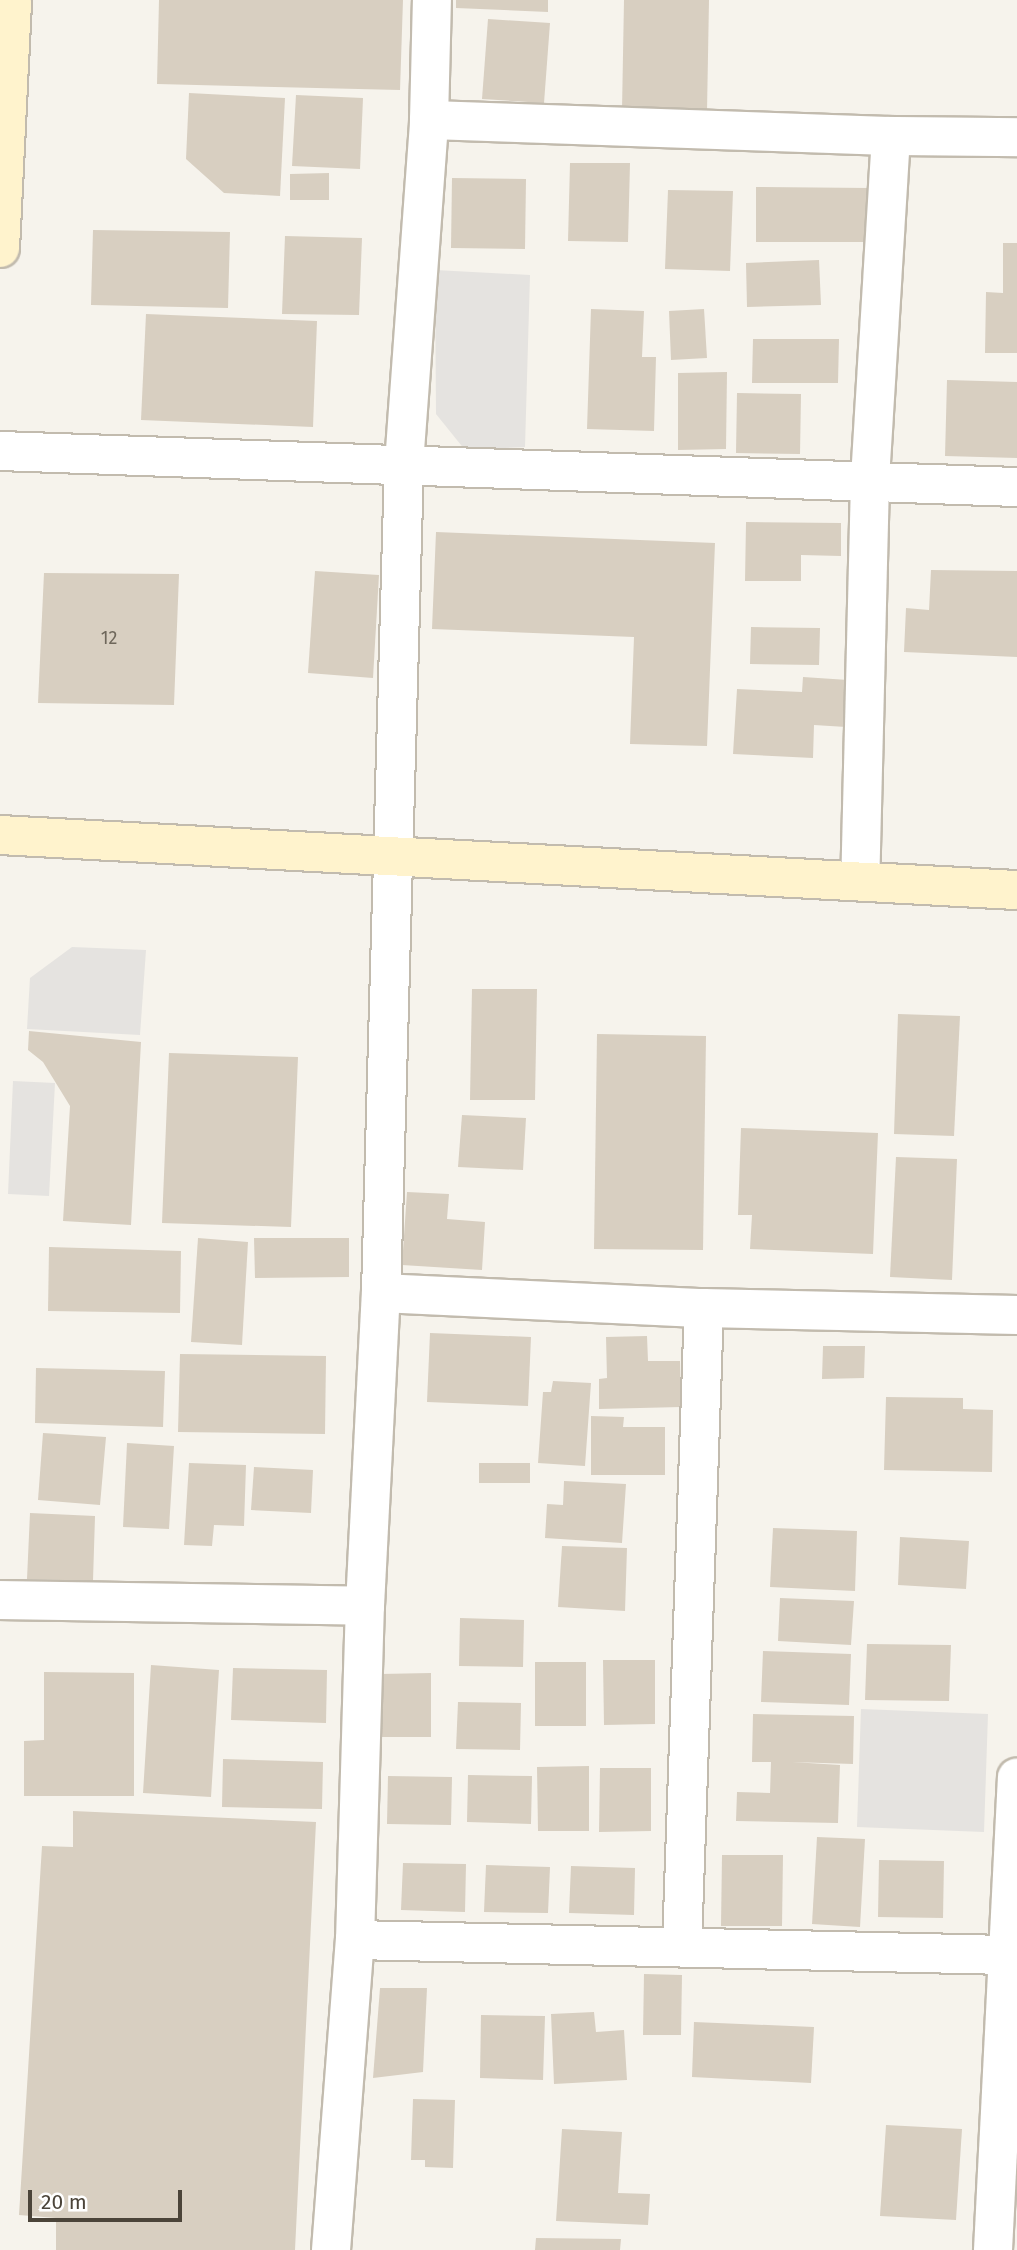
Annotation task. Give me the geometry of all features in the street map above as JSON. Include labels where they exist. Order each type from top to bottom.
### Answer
[{"type":"street","points":[[0,248],[12,0]]},
{"type":"street","points":[[331,2250],[355,1940],[365,1606],[382,1293],[404,464],[429,120],[432,0]]},
{"type":"street","points":[[429,120],[891,136],[1017,137]]},
{"type":"street","points":[[860,879],[870,481],[891,136]]},
{"type":"street","points":[[0,451],[1017,487]]},
{"type":"street","points":[[0,835],[860,879],[1017,890]]},
{"type":"street","points":[[382,1293],[704,1308],[1017,1315]]},
{"type":"street","points":[[682,1946],[704,1308]]},
{"type":"street","points":[[0,1600],[365,1606]]},
{"type":"street","points":[[993,2250],[1017,1778]]},
{"type":"street","points":[[355,1940],[1008,1955]]},
{"type":"shaded area","points":[[435,270],[530,275],[525,447],[465,450],[436,414]]},
{"type":"shaded area","points":[[72,947],[146,950],[140,1035],[27,1029],[30,978]]},
{"type":"shaded area","points":[[13,1081],[55,1083],[49,1196],[8,1194]]},
{"type":"shaded area","points":[[861,1709],[988,1714],[984,1832],[857,1827]]},
{"type":"building","points":[[159,0],[403,0],[400,90],[157,84]]},
{"type":"building","points":[[456,0],[548,0],[548,12],[456,8]]},
{"type":"building","points":[[624,0],[709,0],[707,111],[622,110]]},
{"type":"building","points":[[488,19],[550,23],[544,103],[482,99]]},
{"type":"building","points":[[189,93],[285,98],[280,196],[224,193],[186,159]]},
{"type":"building","points":[[296,95],[363,98],[360,169],[292,166]]},
{"type":"building","points":[[570,163],[630,163],[628,242],[568,241]]},
{"type":"building","points":[[329,173],[329,200],[290,200],[290,174]]},
{"type":"building","points":[[452,178],[526,179],[525,249],[451,248]]},
{"type":"building","points":[[756,187],[869,188],[869,242],[756,242]]},
{"type":"building","points":[[668,190],[733,191],[730,271],[665,269]]},
{"type":"building","points":[[93,230],[230,232],[228,308],[91,305]]},
{"type":"building","points":[[285,236],[362,238],[359,315],[282,314]]},
{"type":"building","points":[[1003,243],[1017,243],[1017,353],[985,353],[986,292],[1003,293]]},
{"type":"building","points":[[819,260],[821,305],[747,307],[746,263]]},
{"type":"building","points":[[591,309],[644,311],[642,357],[656,357],[654,431],[587,429]]},
{"type":"building","points":[[704,309],[707,358],[671,360],[669,311]]},
{"type":"building","points":[[146,314],[317,321],[313,427],[141,420]]},
{"type":"building","points":[[753,339],[839,339],[838,383],[752,383]]},
{"type":"building","points":[[727,372],[726,449],[678,450],[678,373]]},
{"type":"building","points":[[947,380],[1017,382],[1017,458],[945,456]]},
{"type":"building","points":[[737,393],[801,394],[800,454],[736,453]]},
{"type":"building","points":[[746,522],[841,523],[841,556],[801,555],[801,581],[745,581]]},
{"type":"building","points":[[436,532],[715,543],[707,746],[630,744],[634,637],[432,629]]},
{"type":"building","points":[[931,570],[1017,571],[1017,657],[904,652],[906,608],[929,610]]},
{"type":"building","points":[[315,571],[379,575],[373,678],[308,673]]},
{"type":"building","points":[[44,573],[179,574],[174,705],[38,703]]},
{"type":"building","points":[[751,627],[820,628],[819,665],[750,664]]},
{"type":"building","points":[[803,677],[848,680],[846,727],[814,725],[813,758],[733,754],[737,689],[802,692]]},
{"type":"building","points":[[472,989],[537,989],[535,1100],[470,1100]]},
{"type":"building","points":[[898,1014],[960,1016],[954,1136],[894,1134]]},
{"type":"building","points":[[29,1031],[141,1042],[131,1225],[63,1221],[70,1106],[43,1062],[28,1050]]},
{"type":"building","points":[[597,1034],[706,1036],[703,1250],[594,1249]]},
{"type":"building","points":[[169,1053],[298,1057],[291,1227],[162,1223]]},
{"type":"building","points":[[462,1115],[526,1118],[523,1170],[458,1167]]},
{"type":"building","points":[[741,1128],[878,1133],[873,1254],[750,1249],[752,1215],[738,1215]]},
{"type":"building","points":[[896,1157],[957,1159],[952,1280],[890,1277]]},
{"type":"building","points":[[407,1192],[449,1194],[447,1219],[485,1222],[482,1270],[402,1265]]},
{"type":"building","points":[[198,1238],[248,1242],[242,1345],[191,1342]]},
{"type":"building","points":[[254,1238],[349,1238],[349,1277],[255,1278]]},
{"type":"building","points":[[49,1247],[181,1251],[180,1313],[48,1311]]},
{"type":"building","points":[[430,1333],[531,1337],[528,1406],[427,1402]]},
{"type":"building","points":[[647,1336],[648,1361],[680,1361],[681,1407],[599,1409],[599,1379],[607,1378],[606,1337]]},
{"type":"building","points":[[823,1346],[865,1346],[864,1378],[822,1379]]},
{"type":"building","points":[[180,1354],[326,1356],[325,1434],[178,1432]]},
{"type":"building","points":[[36,1368],[165,1371],[163,1427],[35,1423]]},
{"type":"building","points":[[553,1381],[591,1383],[585,1466],[538,1463],[543,1392],[551,1392]]},
{"type":"building","points":[[886,1397],[963,1398],[963,1409],[993,1410],[992,1472],[884,1470]]},
{"type":"building","points":[[591,1416],[624,1417],[623,1427],[665,1427],[665,1475],[591,1475]]},
{"type":"building","points":[[43,1433],[106,1437],[100,1505],[38,1500]]},
{"type":"building","points":[[127,1443],[174,1446],[169,1529],[123,1527]]},
{"type":"building","points":[[189,1463],[246,1465],[244,1526],[214,1525],[212,1546],[184,1545]]},
{"type":"building","points":[[479,1463],[530,1463],[530,1483],[479,1483]]},
{"type":"building","points":[[254,1467],[313,1470],[311,1513],[251,1510]]},
{"type":"building","points":[[564,1481],[626,1484],[622,1543],[545,1538],[547,1504],[563,1505]]},
{"type":"building","points":[[30,1513],[95,1516],[93,1581],[27,1579]]},
{"type":"building","points":[[773,1528],[857,1531],[855,1591],[770,1587]]},
{"type":"building","points":[[900,1537],[969,1541],[966,1589],[898,1585]]},
{"type":"building","points":[[562,1546],[627,1548],[625,1611],[558,1607]]},
{"type":"building","points":[[780,1598],[854,1601],[851,1645],[778,1641]]},
{"type":"building","points":[[460,1618],[524,1620],[523,1667],[459,1666]]},
{"type":"building","points":[[867,1644],[951,1645],[949,1701],[865,1700]]},
{"type":"building","points":[[763,1651],[851,1654],[849,1705],[761,1702]]},
{"type":"building","points":[[603,1660],[655,1660],[655,1724],[604,1725]]},
{"type":"building","points":[[535,1662],[586,1662],[586,1726],[535,1726]]},
{"type":"building","points":[[151,1665],[219,1670],[211,1797],[143,1793]]},
{"type":"building","points":[[233,1668],[327,1670],[326,1723],[231,1720]]},
{"type":"building","points":[[44,1672],[134,1673],[134,1796],[24,1796],[24,1741],[44,1740]]},
{"type":"building","points":[[431,1673],[431,1737],[380,1737],[380,1674]]},
{"type":"building","points":[[458,1702],[521,1703],[520,1750],[456,1749]]},
{"type":"building","points":[[753,1714],[854,1716],[853,1764],[792,1762],[840,1765],[838,1823],[736,1821],[737,1792],[770,1793],[771,1762],[752,1762]]},
{"type":"building","points":[[223,1759],[323,1762],[322,1809],[222,1807]]},
{"type":"building","points":[[589,1766],[589,1831],[538,1831],[537,1767]]},
{"type":"building","points":[[600,1768],[651,1768],[651,1831],[599,1832]]},
{"type":"building","points":[[468,1775],[532,1776],[531,1824],[467,1822]]},
{"type":"building","points":[[388,1776],[452,1777],[451,1825],[387,1824]]},
{"type":"building","points":[[73,1811],[316,1822],[295,2250],[56,2250],[56,2218],[19,2215],[42,1846],[73,1847]]},
{"type":"building","points":[[817,1837],[865,1839],[860,1927],[812,1924]]},
{"type":"building","points":[[722,1855],[783,1855],[782,1926],[721,1926]]},
{"type":"building","points":[[879,1860],[944,1861],[943,1918],[878,1917]]},
{"type":"building","points":[[403,1863],[466,1864],[465,1912],[401,1910]]},
{"type":"building","points":[[486,1865],[550,1867],[548,1913],[484,1912]]},
{"type":"building","points":[[571,1866],[635,1868],[634,1915],[569,1913]]},
{"type":"building","points":[[644,1974],[682,1975],[681,2035],[643,2035]]},
{"type":"building","points":[[380,1988],[427,1988],[423,2072],[373,2078]]},
{"type":"building","points":[[594,2012],[596,2032],[624,2030],[627,2080],[554,2084],[551,2014]]},
{"type":"building","points":[[481,2015],[545,2016],[543,2080],[480,2078]]},
{"type":"building","points":[[694,2022],[814,2027],[811,2083],[692,2077]]},
{"type":"building","points":[[413,2099],[455,2100],[453,2168],[425,2167],[425,2160],[411,2160]]},
{"type":"building","points":[[886,2125],[962,2129],[956,2220],[880,2216]]},
{"type":"building","points":[[562,2129],[622,2132],[618,2193],[650,2194],[648,2225],[556,2221]]},
{"type":"building","points":[[536,2238],[621,2239],[620,2250],[535,2250]]}]
